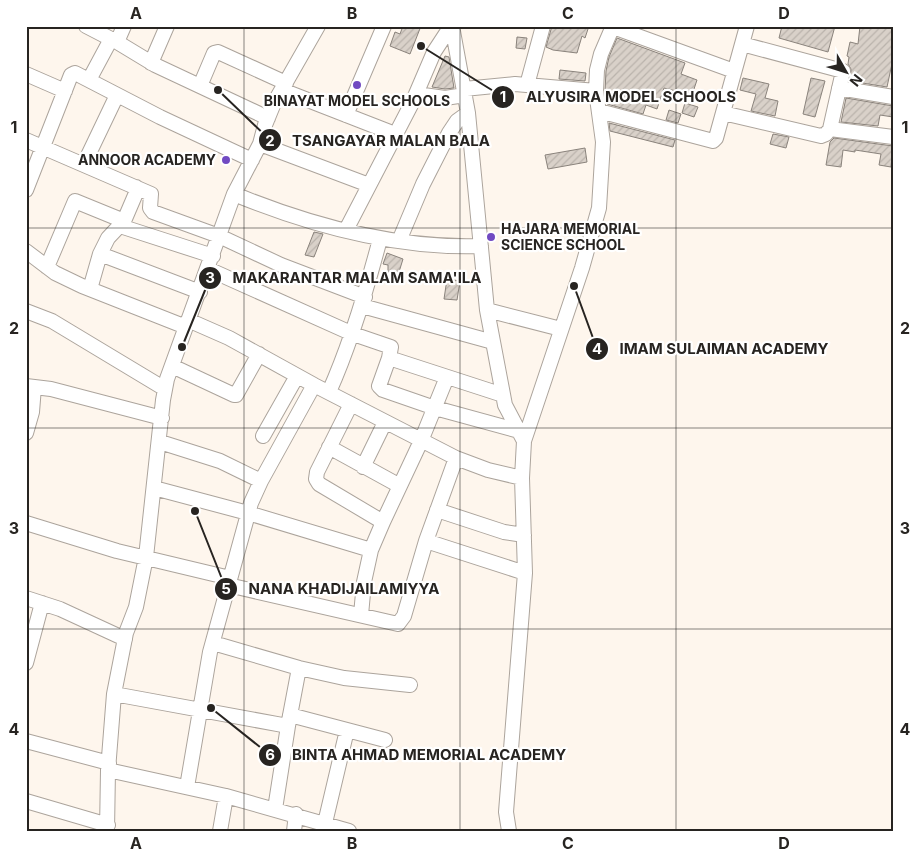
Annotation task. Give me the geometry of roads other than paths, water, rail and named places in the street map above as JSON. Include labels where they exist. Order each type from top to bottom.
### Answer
[{"type":"street","points":[[90,80],[124,26]]},
{"type":"street","points":[[151,63],[167,26]]},
{"type":"street","points":[[26,801],[107,828],[114,694],[125,639],[136,608],[146,557],[165,389],[234,194],[260,144],[268,118],[284,86],[318,26]]},
{"type":"street","points":[[346,115],[384,26]]},
{"type":"street","points":[[527,85],[543,26]]},
{"type":"street","points":[[599,111],[713,141],[716,138],[747,26]]},
{"type":"street","points":[[87,27],[114,40],[151,63],[268,118]]},
{"type":"street","points":[[446,27],[465,92],[468,113],[486,310],[503,395],[521,436]]},
{"type":"street","points":[[346,230],[416,94],[446,27]]},
{"type":"street","points":[[508,831],[507,802],[526,573],[521,436],[582,268],[599,208],[603,142],[596,91],[597,70],[601,54],[613,27],[734,71]]},
{"type":"street","points":[[723,112],[821,136],[830,129],[842,70],[742,44]]},
{"type":"street","points":[[200,86],[214,53],[218,52],[346,115],[395,134]]},
{"type":"street","points":[[26,74],[65,91]]},
{"type":"street","points":[[26,190],[73,74],[80,75],[160,117],[252,160]]},
{"type":"street","points":[[416,94],[446,98],[465,92],[508,84],[596,91]]},
{"type":"street","points":[[839,88],[893,97]]},
{"type":"street","points":[[84,164],[117,95]]},
{"type":"street","points":[[399,241],[423,184],[449,133],[457,121],[468,113]]},
{"type":"street","points":[[830,129],[893,137]]},
{"type":"street","points":[[26,140],[151,194],[150,208],[153,212],[219,236],[363,302],[493,342]]},
{"type":"street","points":[[260,144],[370,185]]},
{"type":"street","points":[[90,290],[100,254],[108,238],[122,224],[136,193],[136,187]]},
{"type":"street","points":[[234,194],[296,217],[380,239],[446,246],[481,246]]},
{"type":"street","points":[[48,267],[75,202],[122,224],[212,256]]},
{"type":"street","points":[[329,392],[353,334],[380,239]]},
{"type":"street","points":[[26,251],[56,273],[90,290],[230,338],[297,376],[456,458],[488,470],[522,478]]},
{"type":"street","points":[[100,254],[200,292]]},
{"type":"street","points":[[208,269],[353,334],[391,347],[389,358],[378,386],[381,389],[521,436]]},
{"type":"street","points":[[486,310],[561,329]]},
{"type":"street","points":[[26,311],[52,321],[165,389]]},
{"type":"street","points":[[172,366],[236,395],[259,354]]},
{"type":"street","points":[[389,358],[503,395]]},
{"type":"street","points":[[263,436],[297,376]]},
{"type":"street","points":[[361,615],[364,582],[371,550],[421,441],[447,377]]},
{"type":"street","points":[[187,787],[213,643],[248,513],[261,481],[314,385]]},
{"type":"street","points":[[26,433],[32,412],[30,386],[51,389],[162,418]]},
{"type":"street","points":[[351,404],[316,472],[316,479],[319,484],[383,522]]},
{"type":"street","points":[[363,466],[385,422]]},
{"type":"street","points":[[160,442],[220,462],[261,481]]},
{"type":"street","points":[[329,447],[400,486]]},
{"type":"street","points":[[26,523],[117,551],[398,624],[401,620],[426,541],[456,458]]},
{"type":"street","points":[[154,488],[248,513],[371,550]]},
{"type":"street","points":[[437,510],[504,532],[524,535]]},
{"type":"street","points":[[426,541],[526,573]]},
{"type":"street","points":[[26,598],[42,603],[125,639]]},
{"type":"street","points":[[26,663],[42,603]]},
{"type":"street","points":[[213,643],[299,668],[344,678],[410,685]]},
{"type":"street","points":[[275,810],[299,668]]},
{"type":"street","points":[[114,694],[289,720],[347,730],[386,740]]},
{"type":"street","points":[[325,824],[347,730]]},
{"type":"street","points":[[26,741],[109,767],[296,814],[349,831]]},
{"type":"street","points":[[220,831],[226,796]]},
{"type":"street","points":[[294,831],[296,814]]},
{"type":"place","name":"ALYUSIRA MODEL SCHOOLS","points":[[421,46]]},
{"type":"place","name":"BINAYAT MODEL SCHOOLS","points":[[357,85]]},
{"type":"place","name":"TSANGAYAR MALAN BALA","points":[[218,90]]},
{"type":"place","name":"ANNOOR ACADEMY","points":[[226,160]]},
{"type":"place","name":"HAJARA MEMORIAL SCIENCE SCHOOL","points":[[491,237]]},
{"type":"place","name":"IMAM SULAIMAN ACADEMY","points":[[574,286]]},
{"type":"place","name":"MAKARANTAR MALAM SAMA'ILA","points":[[182,347]]},
{"type":"place","name":"NANA KHADIJAILAMIYYA","points":[[195,511]]},
{"type":"place","name":"BINTA AHMAD MEMORIAL ACADEMY","points":[[211,708]]}]
